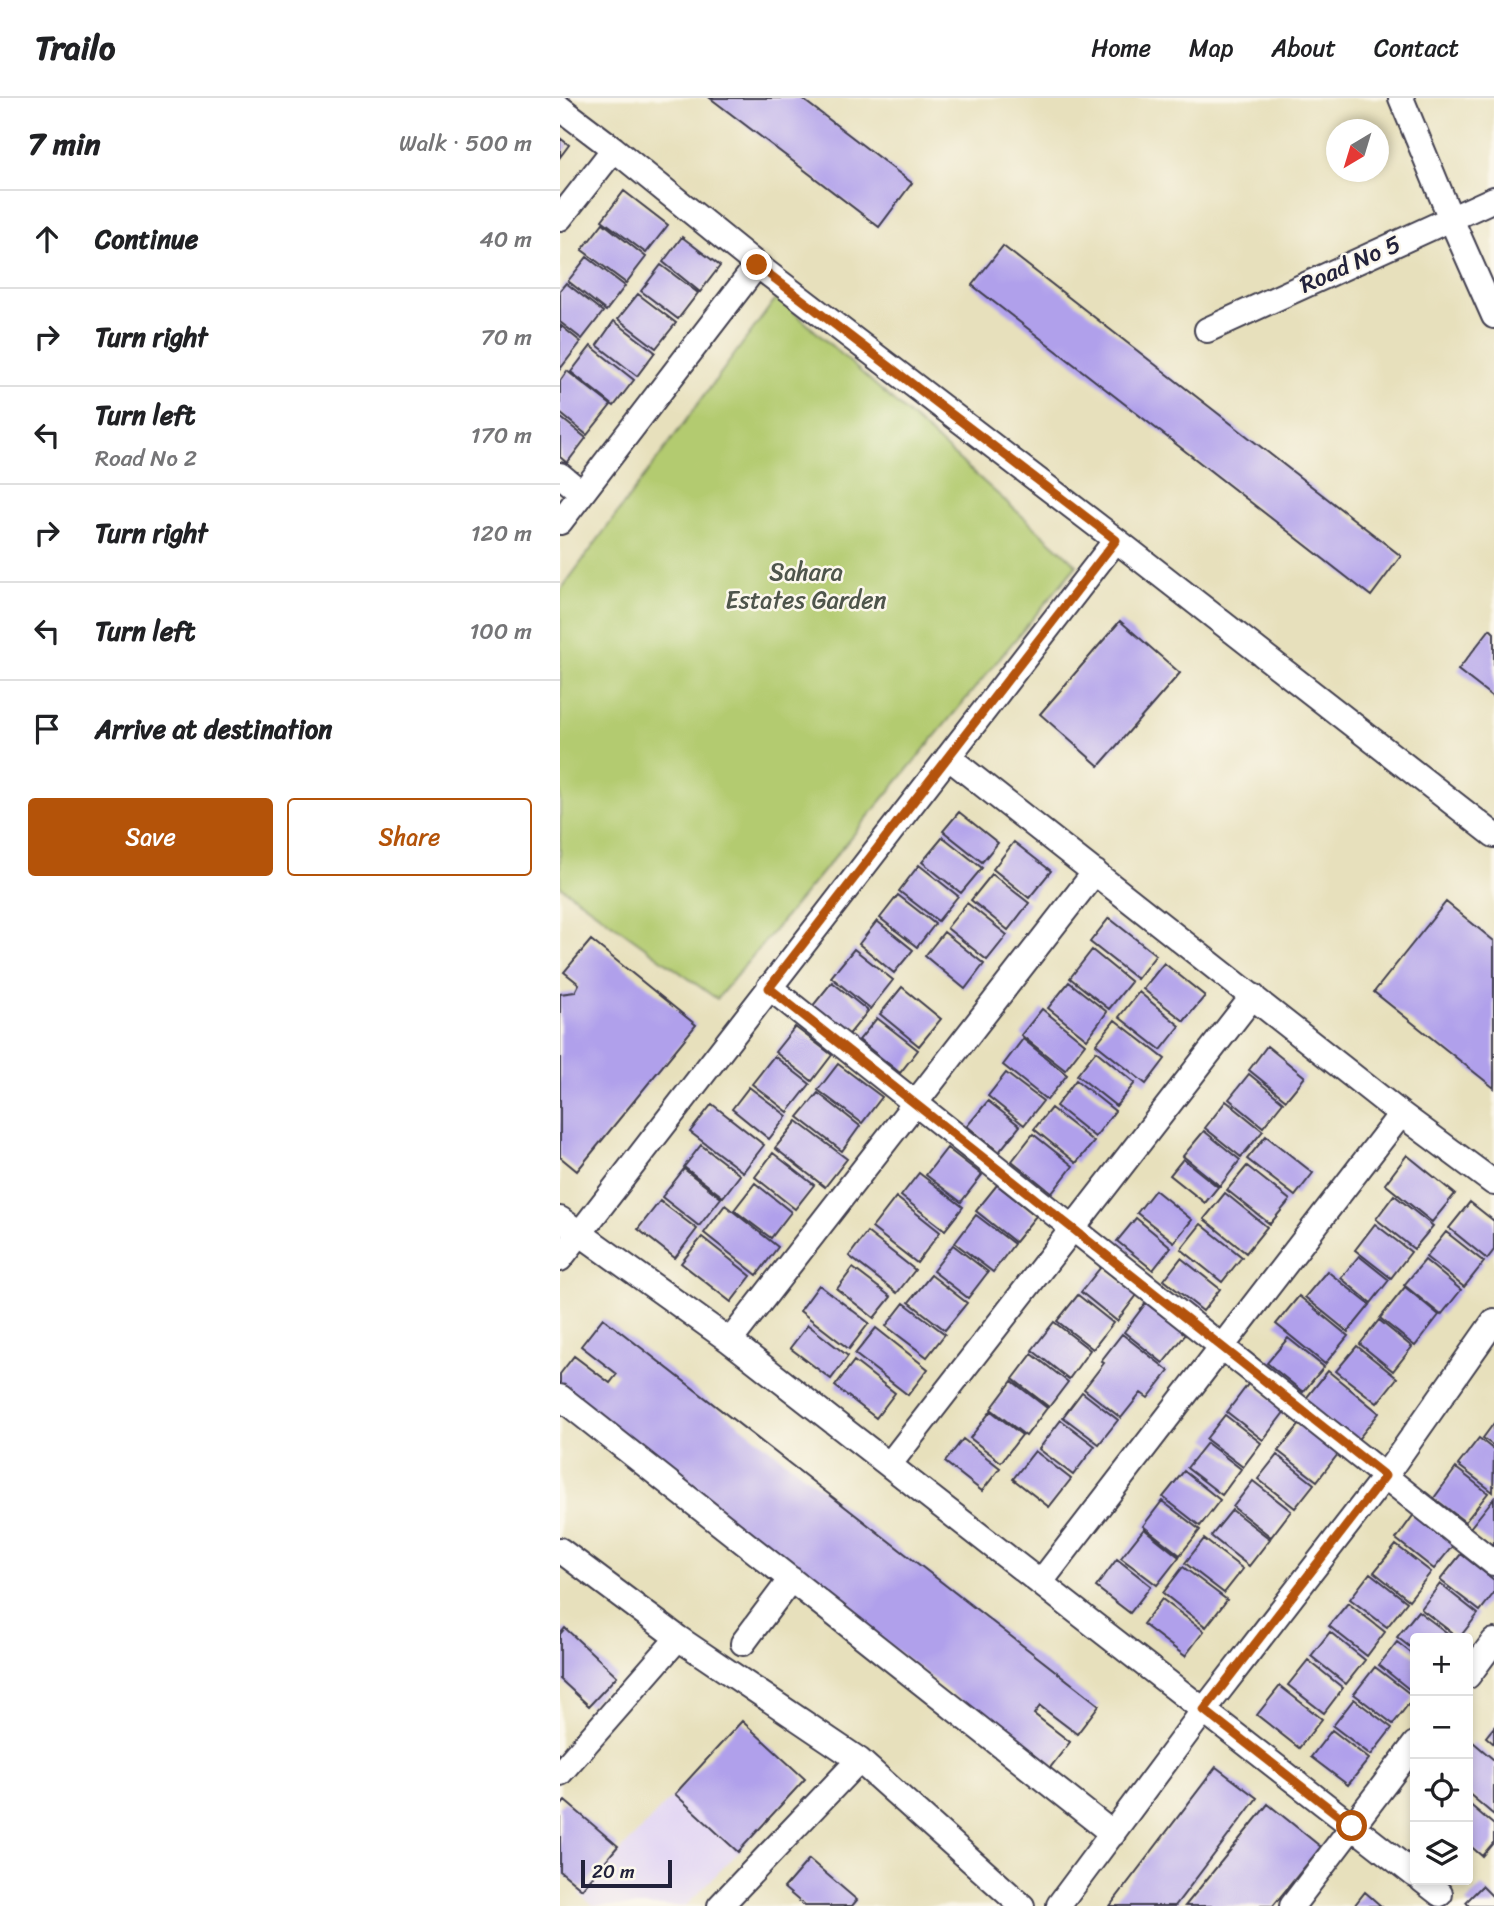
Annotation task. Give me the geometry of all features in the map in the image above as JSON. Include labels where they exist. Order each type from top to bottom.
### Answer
[{"type":"street","points":[[1401,98],[1494,316]]},
{"type":"street","points":[[560,108],[757,265],[1494,835]]},
{"type":"street","points":[[560,218],[614,149]]},
{"type":"street","name":"Road No 5","points":[[1207,330],[1494,199]]},
{"type":"street","points":[[560,522],[757,265]]},
{"type":"street","points":[[560,475],[582,493]]},
{"type":"street","points":[[560,1259],[1116,540]]},
{"type":"street","points":[[948,757],[1402,1114],[1494,1183]]},
{"type":"street","points":[[730,1341],[1095,872]]},
{"type":"street","points":[[769,988],[1494,1563]]},
{"type":"street","points":[[889,1465],[1253,996]]},
{"type":"street","points":[[1040,1583],[1402,1114]]},
{"type":"street","points":[[560,1219],[730,1341],[1410,1871]]},
{"type":"street","points":[[1059,1905],[1204,1710],[1385,1476],[1494,1321]]},
{"type":"street","points":[[560,1397],[1113,1834]]},
{"type":"street","points":[[560,1550],[678,1638],[859,1760],[1011,1902]]},
{"type":"street","points":[[743,1643],[791,1578]]},
{"type":"street","points":[[560,1773],[678,1638]]},
{"type":"street","points":[[1473,1669],[1494,1642]]},
{"type":"street","points":[[1292,1906],[1410,1751]]},
{"type":"street","points":[[720,1906],[859,1760]]},
{"type":"shaded area","points":[[675,1794],[738,1852],[686,1906],[594,1906],[579,1894]]},
{"type":"green space","name":"Sahara Estates Garden","points":[[777,297],[1077,565],[717,999],[560,886],[560,591]]},
{"type":"building","points":[[710,98],[801,98],[912,183],[879,227]]},
{"type":"building","points":[[560,138],[569,145],[560,157]]},
{"type":"building","points":[[624,191],[668,225],[646,253],[602,220]]},
{"type":"building","points":[[603,223],[646,257],[626,283],[582,250]]},
{"type":"building","points":[[682,237],[720,266],[700,292],[663,262]]},
{"type":"building","points":[[1003,246],[1401,556],[1371,596],[972,285]]},
{"type":"building","points":[[587,257],[625,286],[606,311],[568,281]]},
{"type":"building","points":[[661,265],[698,293],[678,319],[641,291]]},
{"type":"building","points":[[566,283],[603,312],[582,339],[560,322],[560,290]]},
{"type":"building","points":[[638,294],[676,323],[656,348],[618,319]]},
{"type":"building","points":[[614,321],[655,352],[637,376],[597,345]]},
{"type":"building","points":[[560,325],[581,342],[560,369]]},
{"type":"building","points":[[591,346],[634,380],[614,406],[571,372]]},
{"type":"building","points":[[567,371],[611,405],[587,435],[560,413],[560,381]]},
{"type":"building","points":[[560,417],[586,438],[567,463],[560,457]]},
{"type":"building","points":[[1120,621],[1180,673],[1099,766],[1040,714]]},
{"type":"building","points":[[1490,629],[1494,633],[1494,698],[1458,670]]},
{"type":"building","points":[[959,812],[998,843],[982,862],[943,831]]},
{"type":"building","points":[[943,837],[982,868],[961,893],[922,862]]},
{"type":"building","points":[[1014,842],[1051,871],[1029,898],[993,869]]},
{"type":"building","points":[[919,865],[958,896],[938,921],[899,891]]},
{"type":"building","points":[[992,874],[1029,903],[1008,930],[971,900]]},
{"type":"building","points":[[898,895],[935,924],[917,947],[880,918]]},
{"type":"building","points":[[1446,902],[1494,941],[1494,1088],[1374,992]]},
{"type":"building","points":[[967,903],[1007,935],[987,960],[947,928]]},
{"type":"building","points":[[1109,918],[1156,955],[1137,979],[1090,942]]},
{"type":"building","points":[[877,921],[913,950],[894,973],[859,944]]},
{"type":"building","points":[[944,932],[984,964],[965,989],[925,956]]},
{"type":"building","points":[[591,940],[696,1025],[577,1171],[560,1157],[560,994],[575,992],[579,984],[564,972]]},
{"type":"building","points":[[854,949],[893,980],[870,1009],[831,977]]},
{"type":"building","points":[[1092,950],[1131,982],[1109,1009],[1070,978]]},
{"type":"building","points":[[1164,963],[1205,996],[1184,1021],[1143,989]]},
{"type":"building","points":[[832,982],[868,1011],[847,1037],[811,1008]]},
{"type":"building","points":[[1069,982],[1107,1012],[1087,1039],[1048,1008]]},
{"type":"building","points":[[902,987],[941,1019],[919,1046],[880,1014]]},
{"type":"building","points":[[1139,992],[1180,1026],[1161,1050],[1119,1017]]},
{"type":"building","points":[[1042,1009],[1085,1044],[1065,1070],[1021,1035]]},
{"type":"building","points":[[877,1018],[918,1050],[900,1073],[859,1040]]},
{"type":"building","points":[[1115,1020],[1165,1059],[1146,1084],[1096,1044]]},
{"type":"building","points":[[795,1027],[832,1055],[812,1081],[775,1052]]},
{"type":"building","points":[[1023,1039],[1067,1075],[1047,1100],[1003,1065]]},
{"type":"building","points":[[1267,1046],[1305,1077],[1286,1100],[1249,1070]]},
{"type":"building","points":[[1096,1051],[1135,1083],[1116,1106],[1077,1075]]},
{"type":"building","points":[[774,1056],[810,1084],[788,1112],[752,1084]]},
{"type":"building","points":[[838,1064],[882,1097],[862,1123],[818,1090]]},
{"type":"building","points":[[1006,1073],[1043,1101],[1024,1125],[988,1096]]},
{"type":"building","points":[[1249,1074],[1283,1102],[1263,1127],[1229,1099]]},
{"type":"building","points":[[1076,1080],[1115,1111],[1095,1137],[1056,1106]]},
{"type":"building","points":[[749,1087],[787,1116],[769,1139],[732,1109]]},
{"type":"building","points":[[818,1093],[860,1126],[842,1151],[798,1117]]},
{"type":"building","points":[[988,1101],[1020,1126],[999,1152],[967,1126]]},
{"type":"building","points":[[1226,1101],[1263,1131],[1241,1157],[1205,1128]]},
{"type":"building","points":[[712,1104],[764,1145],[743,1172],[690,1132]]},
{"type":"building","points":[[1051,1108],[1094,1142],[1076,1163],[1034,1129]]},
{"type":"building","points":[[797,1121],[847,1159],[825,1187],[775,1148]]},
{"type":"building","points":[[1204,1131],[1240,1160],[1220,1186],[1183,1156]]},
{"type":"building","points":[[1033,1134],[1073,1166],[1052,1193],[1012,1161]]},
{"type":"building","points":[[1266,1136],[1313,1173],[1295,1196],[1247,1159]]},
{"type":"building","points":[[701,1145],[740,1175],[723,1197],[684,1167]]},
{"type":"building","points":[[947,1148],[982,1175],[961,1202],[926,1175]]},
{"type":"building","points":[[773,1153],[814,1185],[795,1209],[755,1177]]},
{"type":"building","points":[[1407,1155],[1455,1194],[1432,1222],[1385,1184]]},
{"type":"building","points":[[1183,1159],[1218,1187],[1205,1203],[1170,1175]]},
{"type":"building","points":[[1247,1166],[1290,1200],[1270,1224],[1227,1190]]},
{"type":"building","points":[[684,1169],[721,1198],[699,1226],[662,1197]]},
{"type":"building","points":[[919,1173],[963,1207],[945,1230],[901,1196]]},
{"type":"building","points":[[755,1183],[791,1212],[771,1238],[734,1210]]},
{"type":"building","points":[[997,1185],[1036,1216],[1015,1242],[976,1211]]},
{"type":"building","points":[[1155,1190],[1192,1220],[1174,1242],[1137,1213]]},
{"type":"building","points":[[1225,1193],[1267,1227],[1246,1253],[1204,1219]]},
{"type":"building","points":[[1394,1195],[1433,1226],[1414,1249],[1376,1219]]},
{"type":"building","points":[[896,1197],[940,1232],[917,1263],[872,1228]]},
{"type":"building","points":[[660,1201],[697,1229],[675,1258],[638,1229]]},
{"type":"building","points":[[1470,1202],[1494,1221],[1494,1250],[1487,1259],[1449,1228]]},
{"type":"building","points":[[725,1205],[778,1247],[757,1275],[704,1233]]},
{"type":"building","points":[[976,1215],[1014,1244],[993,1272],[955,1243]]},
{"type":"building","points":[[1136,1218],[1171,1247],[1153,1270],[1117,1241]]},
{"type":"building","points":[[1201,1224],[1242,1257],[1222,1282],[1181,1249]]},
{"type":"building","points":[[1375,1224],[1411,1252],[1391,1278],[1355,1250]]},
{"type":"building","points":[[867,1232],[915,1270],[897,1293],[849,1256]]},
{"type":"building","points":[[1446,1232],[1484,1262],[1464,1287],[1426,1257]]},
{"type":"building","points":[[702,1237],[751,1276],[731,1302],[681,1263]]},
{"type":"building","points":[[953,1245],[988,1272],[968,1298],[933,1271]]},
{"type":"building","points":[[1359,1256],[1389,1280],[1371,1303],[1341,1278]]},
{"type":"building","points":[[1181,1258],[1220,1289],[1203,1311],[1164,1280]]},
{"type":"building","points":[[1425,1260],[1461,1290],[1441,1315],[1404,1285]]},
{"type":"building","points":[[1101,1267],[1137,1295],[1117,1321],[1081,1292]]},
{"type":"building","points":[[853,1268],[891,1297],[874,1318],[837,1289]]},
{"type":"building","points":[[1327,1271],[1370,1305],[1348,1332],[1305,1297]]},
{"type":"building","points":[[931,1275],[967,1303],[945,1330],[909,1302]]},
{"type":"building","points":[[819,1285],[869,1323],[849,1349],[800,1311]]},
{"type":"building","points":[[1405,1287],[1439,1315],[1415,1346],[1380,1318]]},
{"type":"building","points":[[1078,1295],[1113,1323],[1093,1349],[1057,1321]]},
{"type":"building","points":[[1299,1296],[1348,1336],[1325,1364],[1276,1324]]},
{"type":"building","points":[[904,1303],[945,1334],[927,1357],[886,1326]]},
{"type":"building","points":[[1146,1303],[1186,1334],[1163,1363],[1124,1332]]},
{"type":"building","points":[[603,1318],[1099,1705],[1077,1734],[1040,1706],[1034,1714],[1070,1742],[1049,1769],[560,1388],[560,1374],[574,1356],[610,1383],[617,1374],[581,1346]]},
{"type":"building","points":[[1379,1320],[1412,1347],[1393,1371],[1360,1344]]},
{"type":"building","points":[[1054,1322],[1090,1350],[1069,1379],[1032,1350]]},
{"type":"building","points":[[808,1325],[848,1356],[831,1379],[790,1348]]},
{"type":"building","points":[[876,1328],[928,1369],[908,1395],[855,1354]]},
{"type":"building","points":[[1122,1334],[1169,1371],[1148,1398],[1141,1393],[1121,1418],[1084,1389]]},
{"type":"building","points":[[1288,1338],[1324,1367],[1303,1392],[1267,1363]]},
{"type":"building","points":[[1357,1346],[1397,1378],[1377,1403],[1336,1371]]},
{"type":"building","points":[[1032,1354],[1068,1382],[1049,1407],[1013,1379]]},
{"type":"building","points":[[854,1361],[895,1393],[876,1418],[835,1386]]},
{"type":"building","points":[[1328,1371],[1379,1413],[1355,1443],[1303,1402]]},
{"type":"building","points":[[1012,1381],[1047,1408],[1026,1436],[991,1409]]},
{"type":"building","points":[[1249,1383],[1285,1411],[1263,1440],[1227,1412]]},
{"type":"building","points":[[1082,1392],[1118,1420],[1099,1444],[1063,1417]]},
{"type":"building","points":[[991,1411],[1022,1435],[1001,1462],[970,1438]]},
{"type":"building","points":[[1225,1415],[1261,1443],[1243,1467],[1206,1439]]},
{"type":"building","points":[[1061,1420],[1095,1446],[1073,1475],[1039,1449]]},
{"type":"building","points":[[1494,1423],[1494,1446],[1483,1438]]},
{"type":"building","points":[[1300,1424],[1338,1454],[1317,1481],[1278,1451]]},
{"type":"building","points":[[1479,1438],[1494,1450],[1493,1492],[1458,1465]]},
{"type":"building","points":[[963,1439],[1000,1468],[982,1491],[945,1462]]},
{"type":"building","points":[[1207,1443],[1241,1469],[1222,1495],[1187,1468]]},
{"type":"building","points":[[1035,1451],[1071,1479],[1049,1507],[1013,1479]]},
{"type":"building","points":[[1277,1455],[1314,1484],[1295,1508],[1258,1479]]},
{"type":"building","points":[[1456,1468],[1488,1493],[1465,1522],[1434,1498]]},
{"type":"building","points":[[1184,1471],[1220,1500],[1200,1526],[1163,1497]]},
{"type":"building","points":[[1253,1481],[1291,1511],[1271,1537],[1233,1507]]},
{"type":"building","points":[[1494,1498],[1494,1546],[1470,1528]]},
{"type":"building","points":[[1162,1501],[1200,1530],[1180,1555],[1143,1526]]},
{"type":"building","points":[[1232,1510],[1270,1539],[1249,1566],[1211,1536]]},
{"type":"building","points":[[1415,1513],[1454,1544],[1434,1569],[1396,1539]]},
{"type":"building","points":[[1144,1529],[1179,1557],[1157,1585],[1121,1558]]},
{"type":"building","points":[[1204,1539],[1243,1569],[1224,1593],[1185,1563]]},
{"type":"building","points":[[1396,1545],[1431,1572],[1409,1600],[1374,1572]]},
{"type":"building","points":[[1461,1554],[1494,1580],[1494,1593],[1480,1611],[1440,1580]]},
{"type":"building","points":[[1117,1559],[1151,1586],[1130,1613],[1096,1587]]},
{"type":"building","points":[[1183,1567],[1227,1600],[1206,1627],[1163,1593]]},
{"type":"building","points":[[1370,1573],[1407,1602],[1387,1627],[1350,1599]]},
{"type":"building","points":[[1440,1584],[1478,1614],[1463,1633],[1452,1633],[1421,1609]]},
{"type":"building","points":[[1162,1599],[1204,1631],[1185,1656],[1143,1624]]},
{"type":"building","points":[[1348,1603],[1385,1632],[1367,1656],[1329,1626]]},
{"type":"building","points":[[1418,1611],[1447,1633],[1410,1633],[1410,1647],[1397,1637]]},
{"type":"building","points":[[565,1628],[617,1676],[589,1706],[560,1679],[560,1634]]},
{"type":"building","points":[[1330,1632],[1365,1660],[1346,1684],[1311,1656]]},
{"type":"building","points":[[1397,1642],[1410,1652],[1410,1690],[1379,1665]]},
{"type":"building","points":[[1308,1660],[1343,1688],[1324,1713],[1288,1685]]},
{"type":"building","points":[[1375,1667],[1410,1694],[1410,1702],[1393,1724],[1354,1694]]},
{"type":"building","points":[[1280,1686],[1322,1719],[1299,1748],[1257,1715]]},
{"type":"building","points":[[1354,1699],[1392,1728],[1371,1755],[1333,1726]]},
{"type":"building","points":[[742,1721],[805,1779],[738,1852],[675,1794]]},
{"type":"building","points":[[1494,1727],[1494,1744],[1486,1737]]},
{"type":"building","points":[[1332,1730],[1369,1759],[1348,1785],[1311,1757]]},
{"type":"building","points":[[1473,1742],[1494,1760],[1494,1815],[1473,1797]]},
{"type":"building","points":[[1216,1767],[1257,1798],[1175,1906],[1110,1906]]},
{"type":"building","points":[[565,1801],[618,1846],[582,1889],[560,1871],[560,1807]]},
{"type":"building","points":[[1268,1804],[1321,1847],[1273,1906],[1185,1906]]},
{"type":"building","points":[[1473,1807],[1494,1825],[1494,1842],[1482,1856],[1473,1848]]},
{"type":"building","points":[[809,1859],[857,1900],[852,1906],[805,1906],[784,1888]]},
{"type":"building","points":[[1482,1886],[1494,1898],[1494,1906],[1469,1906],[1466,1902]]},
{"type":"building","points":[[1365,1892],[1381,1906],[1354,1906]]},
{"type":"route","points":[[757,265],[1116,540],[769,988],[1385,1476],[1204,1710],[1352,1826]]}]
